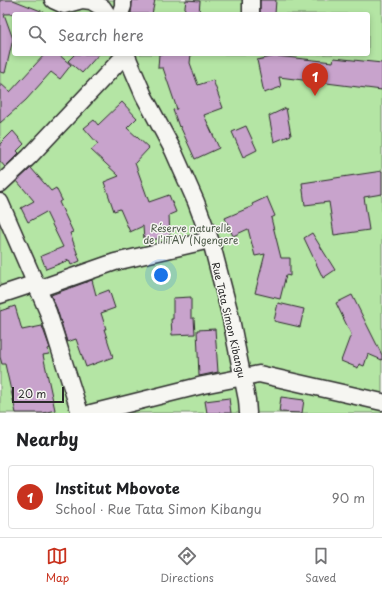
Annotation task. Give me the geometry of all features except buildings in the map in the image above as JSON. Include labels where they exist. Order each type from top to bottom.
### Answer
[{"type":"street","points":[[52,0],[64,5],[82,0],[92,1],[103,8],[106,12]]},
{"type":"street","points":[[121,12],[123,0]]},
{"type":"street","points":[[251,0],[251,12]]},
{"type":"street","points":[[0,184],[29,158],[124,56]]},
{"type":"street","name":"Rue Tata Simon Kibangu","points":[[127,56],[144,96],[173,150],[196,202],[210,240],[230,314],[247,400],[248,413]]},
{"type":"street","points":[[0,202],[48,312],[80,413]]},
{"type":"street","points":[[0,295],[37,286],[115,262],[210,240]]},
{"type":"street","points":[[91,413],[203,385],[260,374],[382,402]]},
{"type":"green space","name":"Réserve naturelle de l'ITAV (Ngengere","points":[[0,0],[382,0],[382,413],[0,413]]},
{"type":"place","name":"Institut Mbovote","points":[[315,96]]}]
